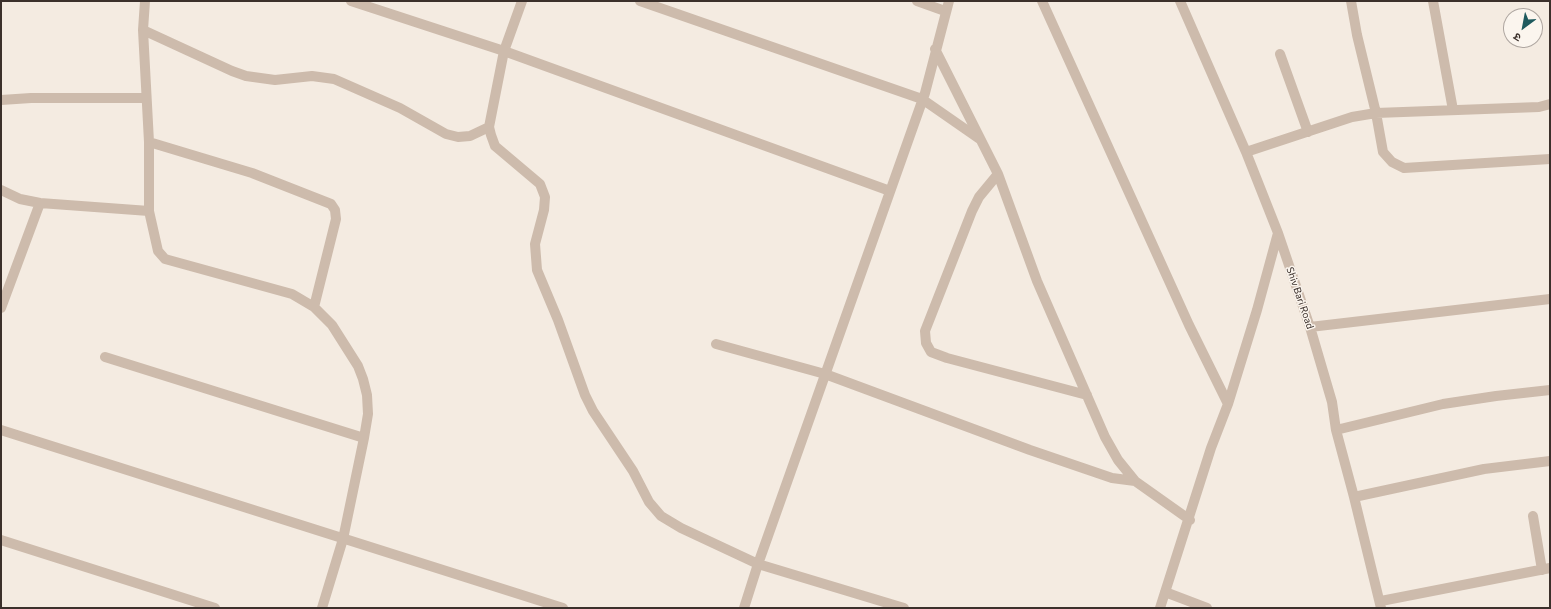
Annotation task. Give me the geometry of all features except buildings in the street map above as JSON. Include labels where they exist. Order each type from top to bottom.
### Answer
[{"type":"street","points":[[145,1],[143,30],[149,142],[149,211],[155,244],[158,252],[165,259],[292,294],[314,307],[332,325],[358,366],[363,379],[367,395],[368,414],[364,438],[343,539],[322,608]]},
{"type":"street","points":[[351,1],[504,51],[890,192]]},
{"type":"street","points":[[522,1],[504,51],[488,127],[495,146],[540,184],[545,197],[544,210],[535,244],[537,270],[558,320],[585,395],[593,411],[633,471],[649,502],[661,516],[681,528],[758,564],[904,608]]},
{"type":"street","points":[[640,1],[650,3],[922,99],[983,141]]},
{"type":"street","points":[[917,1],[945,11]]},
{"type":"street","points":[[744,608],[758,564],[922,99],[948,1]]},
{"type":"street","points":[[1042,1],[1188,325],[1228,404]]},
{"type":"street","name":"Shiv Bari Road","points":[[1180,1],[1246,152],[1278,233],[1310,327],[1332,402],[1336,430],[1381,604]]},
{"type":"street","points":[[1351,1],[1357,35],[1376,112],[1383,152],[1392,162],[1404,168],[1550,159]]},
{"type":"street","points":[[1433,1],[1453,110]]},
{"type":"street","points":[[143,30],[246,76],[275,80],[312,76],[334,79],[400,108],[446,134],[458,137],[470,136],[488,127]]},
{"type":"street","points":[[935,48],[983,141],[998,174],[1037,281],[1105,437],[1118,460],[1136,481],[1190,520]]},
{"type":"street","points":[[1280,54],[1308,132]]},
{"type":"street","points":[[1,100],[31,98],[146,98]]},
{"type":"street","points":[[1246,152],[1352,117],[1376,112],[1539,107],[1550,104]]},
{"type":"street","points":[[149,142],[252,173],[331,204],[335,210],[336,219],[314,307]]},
{"type":"street","points":[[998,174],[979,197],[972,212],[926,331],[926,343],[932,352],[947,358],[1087,395]]},
{"type":"street","points":[[1,190],[20,199],[40,203],[149,211]]},
{"type":"street","points":[[1,308],[40,203]]},
{"type":"street","points":[[1160,608],[1190,520],[1211,448],[1228,404],[1258,310],[1278,233]]},
{"type":"street","points":[[1310,327],[1550,299]]},
{"type":"street","points":[[716,344],[825,374],[1030,450],[1112,478],[1136,481]]},
{"type":"street","points":[[105,357],[364,438]]},
{"type":"street","points":[[1336,430],[1444,404],[1550,390]]},
{"type":"street","points":[[1,430],[563,608]]},
{"type":"street","points":[[1354,497],[1484,469],[1550,461]]},
{"type":"street","points":[[1381,604],[1546,569],[1533,516]]},
{"type":"street","points":[[1,540],[215,608]]},
{"type":"street","points":[[1166,592],[1207,608]]}]
